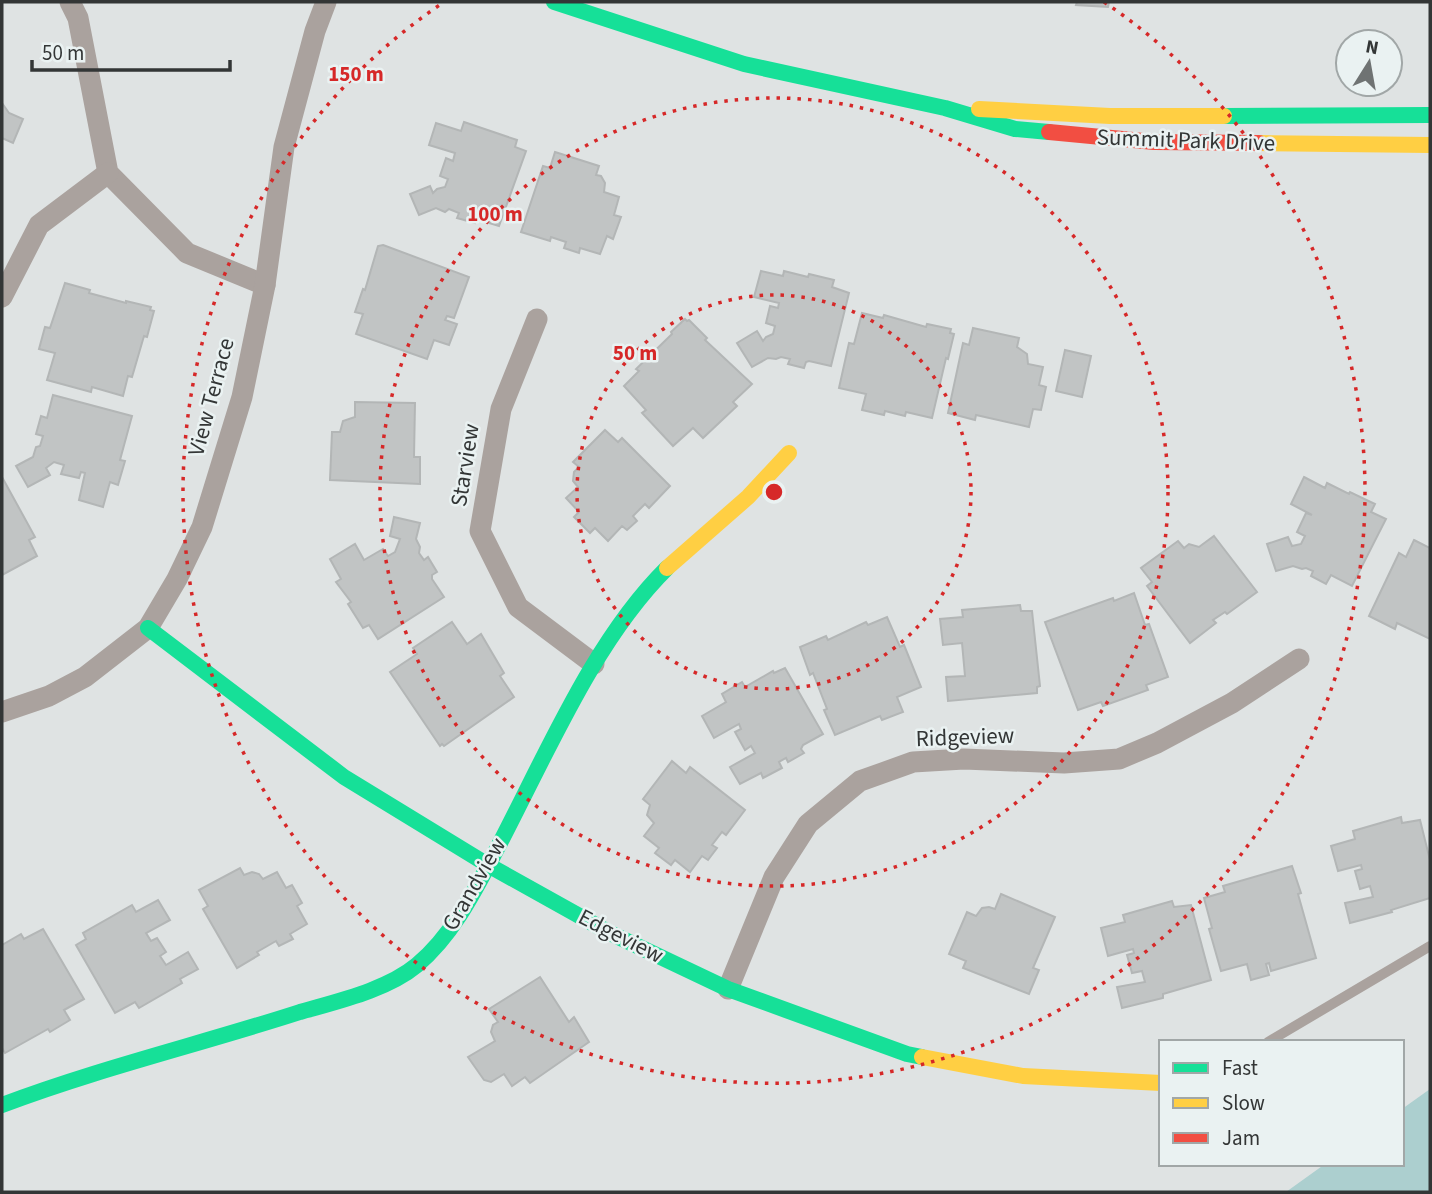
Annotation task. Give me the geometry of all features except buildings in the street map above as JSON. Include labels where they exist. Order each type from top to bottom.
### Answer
[{"type":"street","points":[[70,2],[78,18],[108,173],[187,253],[265,285]]},
{"type":"street","name":"View Terrace","points":[[2,712],[49,696],[85,677],[148,628],[177,579],[202,527],[242,397],[265,285],[284,147],[315,32],[326,2]]},
{"type":"street","name":"Summit Park Drive","points":[[554,2],[744,64],[945,108],[1015,129],[1154,142],[1430,145]]},
{"type":"street","name":"Summit Park Drive","points":[[945,108],[1017,109],[1110,116],[1430,115]]},
{"type":"street","points":[[2,298],[39,225],[108,173]]},
{"type":"street","name":"Starview","points":[[537,319],[501,409],[480,531],[518,607],[594,664]]},
{"type":"street","name":"Grandview","points":[[2,1105],[66,1081],[220,1038],[377,988],[416,966],[449,932],[488,865],[594,664],[627,615],[665,570],[748,497],[789,453]]},
{"type":"street","name":"Edgeview","points":[[148,628],[344,777],[488,865],[610,933],[728,989],[907,1054],[1023,1076],[1159,1083]]},
{"type":"street","name":"Ridgeview","points":[[728,989],[774,877],[808,824],[860,781],[913,762],[964,759],[1064,763],[1119,759],[1157,743],[1232,703],[1299,659]]},
{"type":"lane","points":[[1271,1040],[1430,946]]},
{"type":"shaded area","points":[[1430,1089],[1430,1192],[1286,1192],[1322,1166],[1404,1166],[1404,1108]]},
{"type":"traffic: fast","points":[[554,2],[744,64],[945,108],[1015,129],[1049,132]]},
{"type":"traffic: fast","points":[[1224,116],[1430,115]]},
{"type":"traffic: fast","points":[[2,1105],[113,1068],[362,994],[405,974],[417,965],[454,924],[474,892],[595,662],[617,628],[667,568]]},
{"type":"traffic: fast","points":[[148,628],[344,777],[488,865],[610,933],[728,989],[907,1054],[922,1057]]},
{"type":"traffic: slow","points":[[979,109],[1110,116],[1224,116]]},
{"type":"traffic: slow","points":[[1259,143],[1430,145]]},
{"type":"traffic: slow","points":[[667,568],[748,497],[789,453]]},
{"type":"traffic: slow","points":[[922,1057],[1023,1076],[1159,1083]]},
{"type":"traffic: jam","points":[[1049,132],[1154,142],[1259,143]]}]
